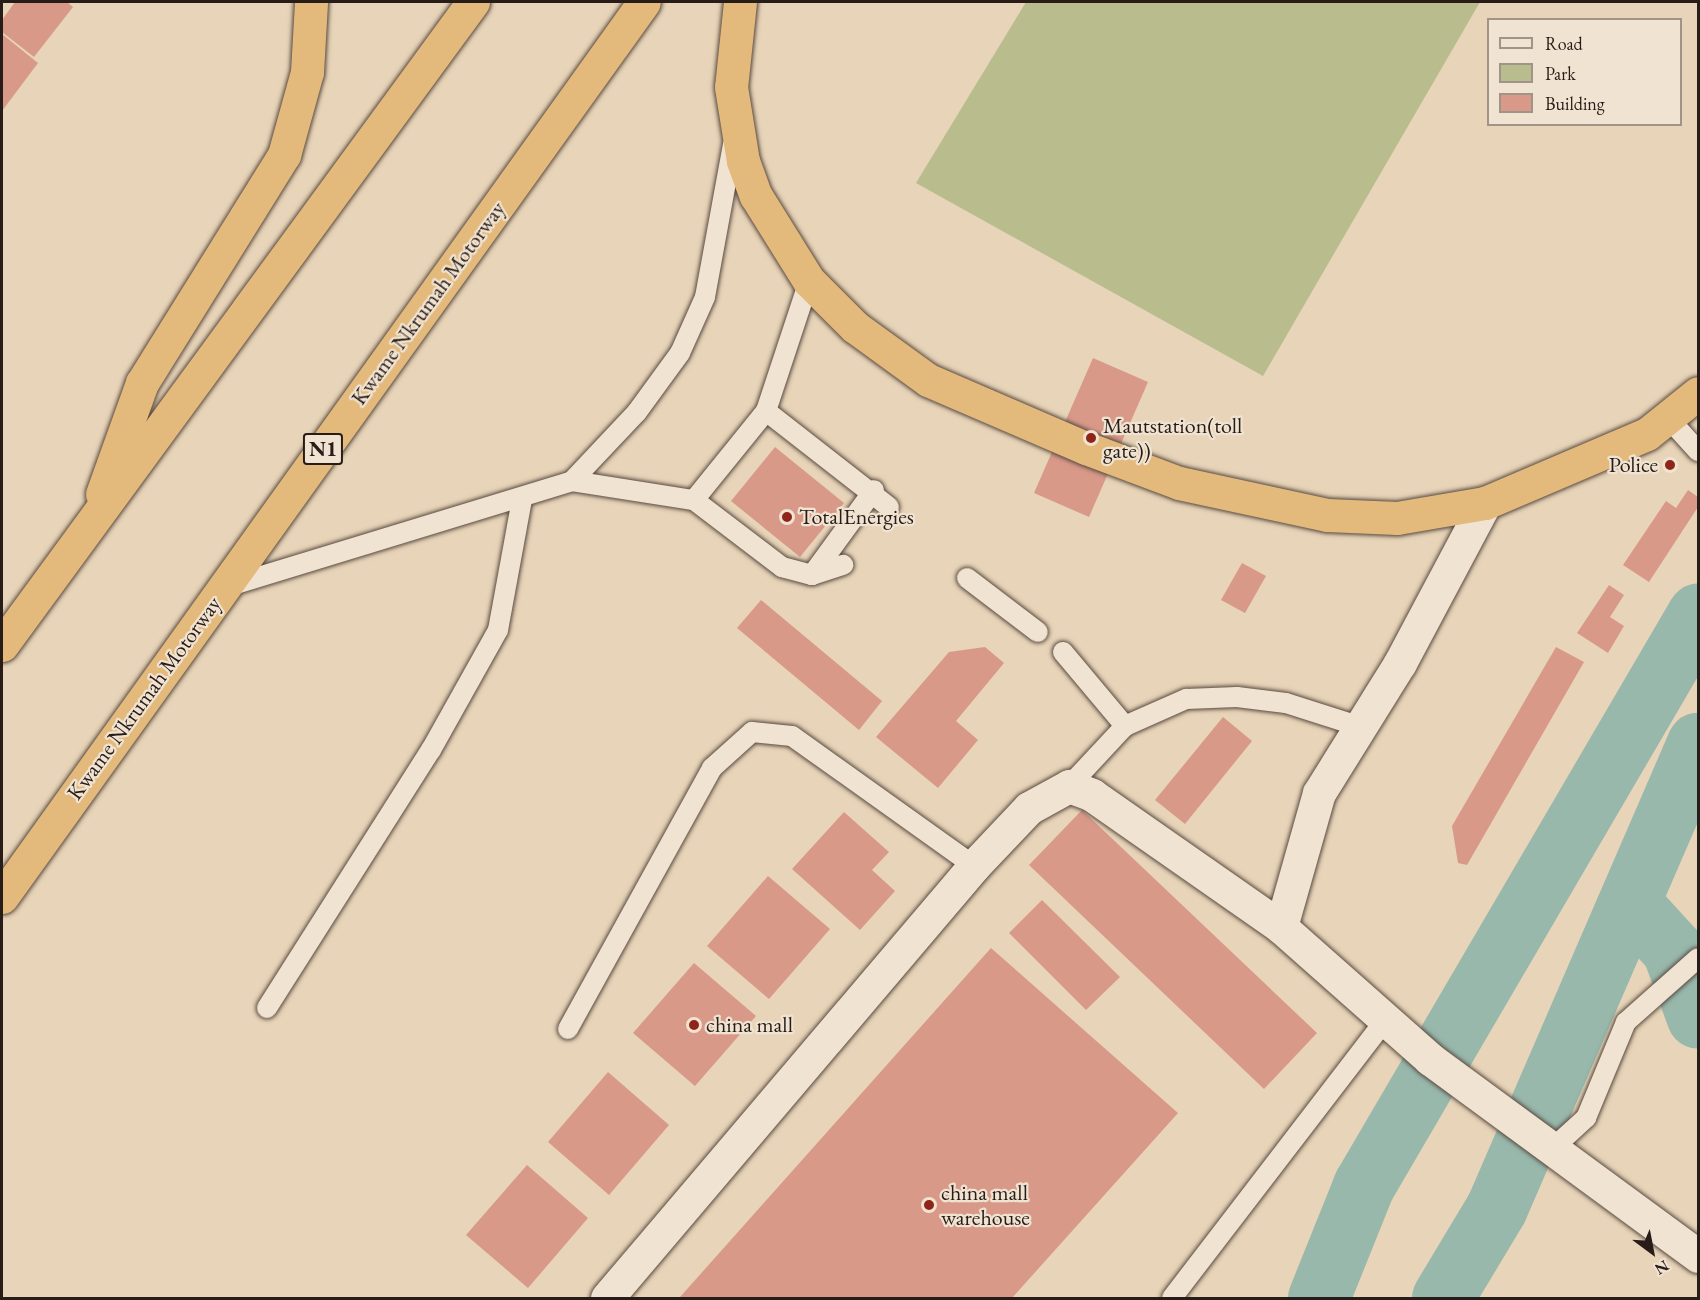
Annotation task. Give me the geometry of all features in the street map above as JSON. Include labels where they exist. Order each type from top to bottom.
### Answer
[{"type":"highway","points":[[90,528],[142,383],[284,155],[307,72],[311,2]]},
{"type":"highway","points":[[2,645],[90,528],[473,2]]},
{"type":"highway","name":"Kwame Nkrumah Motorway","points":[[2,897],[644,2]]},
{"type":"highway","points":[[740,2],[730,55],[736,124],[756,196],[809,281],[855,327],[928,380],[1179,483],[1327,515],[1397,518],[1485,503],[1647,434],[1698,393]]},
{"type":"street","points":[[1281,927],[1320,793],[1446,582],[1485,503]]},
{"type":"street","points":[[607,1299],[974,866],[1029,808],[1069,786],[1092,795],[1281,927],[1430,1059],[1698,1256]]},
{"type":"lane","points":[[572,481],[637,412],[684,344],[705,297],[736,124]]},
{"type":"lane","points":[[694,500],[766,411],[809,281]]},
{"type":"lane","points":[[766,411],[874,490],[889,507]]},
{"type":"lane","points":[[1668,418],[1698,451]]},
{"type":"lane","points":[[223,588],[572,481],[694,500],[782,567],[812,575],[843,565]]},
{"type":"lane","points":[[812,575],[874,490]]},
{"type":"lane","points":[[267,1008],[431,750],[498,630],[522,498]]},
{"type":"lane","points":[[967,578],[1038,632]]},
{"type":"lane","points":[[1063,651],[1125,726]]},
{"type":"lane","points":[[1069,786],[1125,726],[1186,699],[1237,697],[1286,703],[1361,727]]},
{"type":"lane","points":[[568,1029],[712,768],[752,732],[792,736],[974,866]]},
{"type":"lane","points":[[1553,1148],[1586,1118],[1626,1022],[1698,958]]},
{"type":"lane","points":[[1172,1299],[1385,1020]]},
{"type":"green space","points":[[1026,2],[1480,2],[1263,376],[916,183]]},
{"type":"building","points":[[15,2],[67,2],[73,7],[34,57],[2,32],[2,20]]},
{"type":"building","points":[[2,34],[38,63],[2,111]]},
{"type":"building","name":"Mautstation(toll gate))","points":[[1093,358],[1148,382],[1089,517],[1034,493]]},
{"type":"building","points":[[775,447],[844,503],[800,557],[731,501]]},
{"type":"building","points":[[1688,490],[1698,497],[1698,507],[1649,582],[1623,565],[1666,501],[1676,508]]},
{"type":"building","points":[[1242,563],[1266,576],[1245,613],[1221,600]]},
{"type":"building","points":[[1609,585],[1624,595],[1610,617],[1624,626],[1608,653],[1577,633]]},
{"type":"building","points":[[761,600],[882,701],[859,730],[737,628]]},
{"type":"building","points":[[985,647],[1004,663],[956,721],[978,740],[938,788],[876,737],[949,652]]},
{"type":"building","points":[[1556,647],[1584,662],[1467,865],[1458,863],[1452,826]]},
{"type":"building","points":[[1223,717],[1252,741],[1185,824],[1155,800]]},
{"type":"building","points":[[1082,810],[1317,1033],[1264,1089],[1029,865]]},
{"type":"building","points":[[844,812],[889,852],[872,870],[895,891],[860,930],[792,869]]},
{"type":"building","name":"china mall","points":[[768,876],[830,929],[769,999],[707,946]]},
{"type":"building","points":[[1042,900],[1120,977],[1086,1010],[1009,933]]},
{"type":"building","name":"china mall warehouse","points":[[991,948],[1178,1113],[1012,1298],[680,1297]]},
{"type":"building","name":"china mall","points":[[694,963],[756,1016],[695,1086],[633,1033]]},
{"type":"building","points":[[608,1072],[669,1125],[609,1195],[548,1142]]},
{"type":"building","points":[[527,1165],[588,1218],[528,1288],[466,1235]]},
{"type":"waterway","points":[[1319,1298],[1364,1186],[1698,615]]},
{"type":"waterway","points":[[1443,1298],[1497,1208],[1698,744]]},
{"type":"waterway","points":[[1632,905],[1673,950],[1698,1018]]},
{"type":"place","name":"Mautstation(toll gate))","points":[[1091,438]]},
{"type":"place","name":"Police","points":[[1670,465]]},
{"type":"place","name":"TotalEnergies","points":[[787,517]]},
{"type":"place","name":"china mall","points":[[694,1025]]},
{"type":"place","name":"china mall warehouse","points":[[929,1205]]}]
